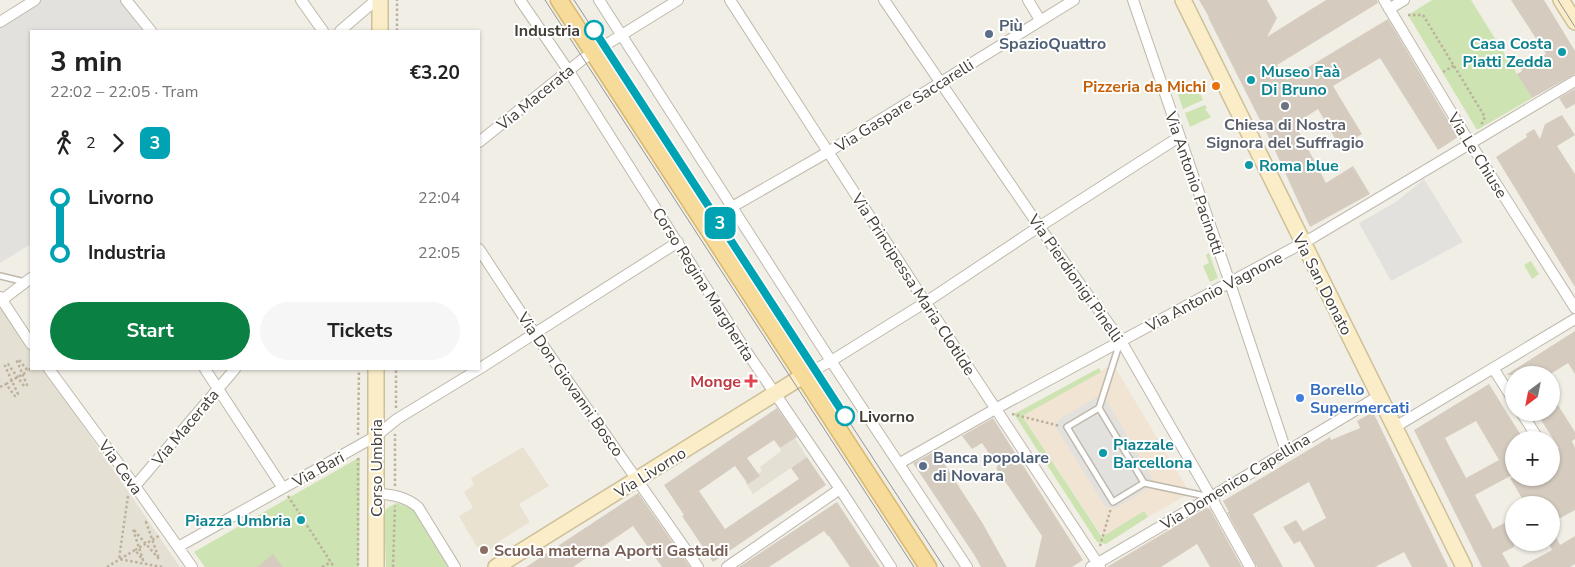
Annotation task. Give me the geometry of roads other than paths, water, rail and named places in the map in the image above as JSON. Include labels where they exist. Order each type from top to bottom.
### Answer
[{"type":"main road","name":"Corso Regina Margherita","points":[[559,0],[928,567]]},
{"type":"street","points":[[0,22],[35,0]]},
{"type":"street","points":[[126,0],[150,30]]},
{"type":"street","points":[[301,0],[322,30]]},
{"type":"street","points":[[341,30],[378,0]]},
{"type":"street","points":[[378,0],[380,30]]},
{"type":"street","name":"Corso Regina Margherita","points":[[520,0],[568,70],[774,394],[892,567]]},
{"type":"street","points":[[599,0],[831,361],[967,567]]},
{"type":"street","name":"Via Macerata","points":[[480,141],[592,52],[678,0]]},
{"type":"street","name":"Via Principessa Maria Clotilde","points":[[730,0],[997,408],[1096,566]]},
{"type":"street","name":"Via Pierdionigi Pinelli","points":[[884,0],[1120,341],[1250,567]]},
{"type":"street","points":[[1028,0],[1040,20]]},
{"type":"street","name":"Via Gaspare Saccarelli","points":[[732,207],[828,152],[1074,0]]},
{"type":"street","name":"Via Antonio Pacinotti","points":[[1133,0],[1286,451]]},
{"type":"street","name":"Via San Donato","points":[[1183,0],[1464,567]]},
{"type":"street","points":[[1386,4],[1404,0]]},
{"type":"street","points":[[1562,0],[1575,22]]},
{"type":"street","name":"Via Le Chiuse","points":[[1386,4],[1470,143],[1575,308]]},
{"type":"street","name":"Via Antonio Vagnone","points":[[900,463],[997,408],[1303,243],[1575,81]]},
{"type":"street","points":[[803,376],[831,361],[926,302],[1179,136]]},
{"type":"street","name":"Via Bari","points":[[480,368],[678,242]]},
{"type":"street","name":"Via Don Giovanni Bosco","points":[[480,252],[535,334],[698,567]]},
{"type":"street","points":[[29,280],[1,299],[30,342]]},
{"type":"street","points":[[1395,427],[1575,319]]},
{"type":"street","points":[[1493,368],[1505,387]]},
{"type":"street","name":"Via Ceva","points":[[49,370],[133,482],[192,567]]},
{"type":"street","points":[[205,370],[283,488]]},
{"type":"street","name":"Via Macerata","points":[[133,482],[234,370]]},
{"type":"street","name":"Corso Umbria","points":[[376,370],[376,567]]},
{"type":"street","name":"Via Bari","points":[[178,548],[355,448],[358,444],[376,436],[396,420],[477,370]]},
{"type":"street","name":"Via Livorno","points":[[496,567],[803,376]]},
{"type":"street","name":"Via Domenico Capellina","points":[[1096,566],[1379,396]]},
{"type":"street","points":[[727,567],[840,489]]},
{"type":"street","points":[[376,493],[402,497],[418,507],[455,567]]},
{"type":"lane","points":[[0,276],[29,280]]},
{"type":"lane","points":[[1120,341],[1099,408],[1067,428],[1113,502],[1144,483],[1211,497]]},
{"type":"lane","points":[[1099,408],[1144,483]]},
{"type":"tram line","points":[[545,0],[914,567]]},
{"type":"tram line","points":[[574,0],[944,567]]},
{"type":"tram line","points":[[1558,0],[1575,27]]},
{"type":"tram line","name":"3","points":[[594,30],[845,416]]},
{"type":"place","name":"Industria","points":[[594,30]]},
{"type":"place","name":"Più SpazioQuattro","points":[[989,34]]},
{"type":"place","name":"Casa Costa Piatti Zedda","points":[[1562,52]]},
{"type":"place","name":"Museo Faà Di Bruno","points":[[1251,80]]},
{"type":"place","name":"Pizzeria da Michi","points":[[1216,86]]},
{"type":"place","name":"Chiesa di Nostra Signora del Suffragio","points":[[1285,106]]},
{"type":"place","name":"Roma blue","points":[[1249,165]]},
{"type":"place","name":"Monge","points":[[751,381]]},
{"type":"place","name":"Borello Supermercati","points":[[1300,398]]},
{"type":"place","name":"Livorno","points":[[845,416]]},
{"type":"place","name":"Piazzale Barcellona","points":[[1103,453]]},
{"type":"place","name":"Banca popolare di Novara","points":[[923,466]]},
{"type":"place","name":"Piazza Umbria","points":[[301,520]]},
{"type":"place","name":"Scuola materna Aporti Gastaldi","points":[[484,550]]}]
